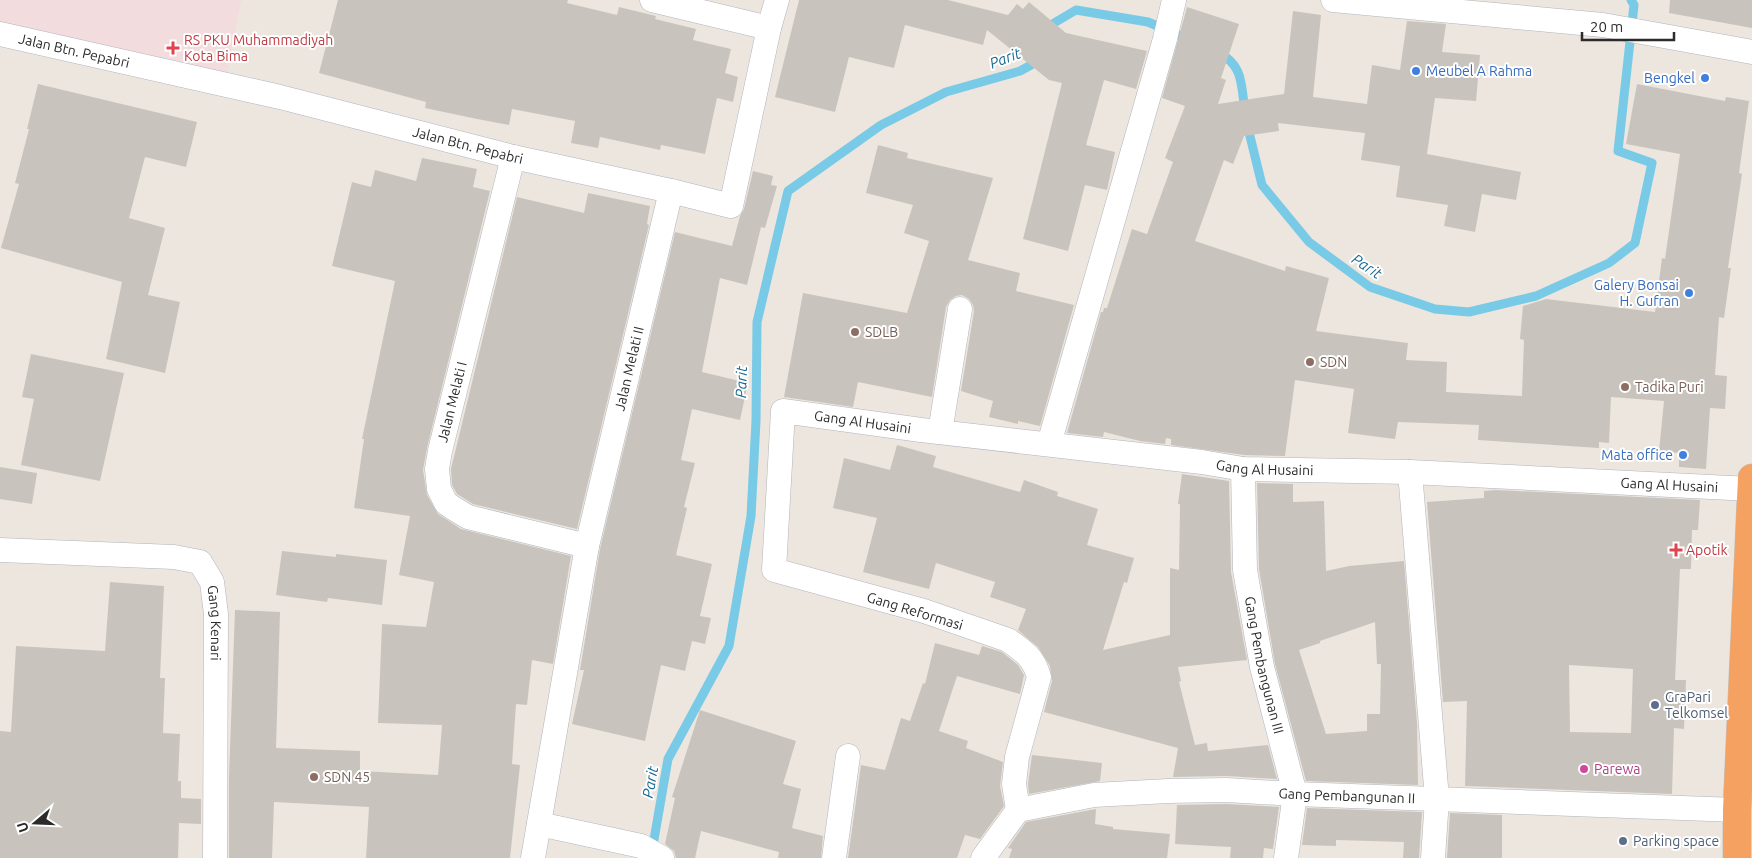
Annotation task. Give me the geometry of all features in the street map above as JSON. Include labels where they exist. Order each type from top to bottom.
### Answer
[{"type":"highway","points":[[1737,858],[1737,810],[1746,746],[1751,483]]},
{"type":"street","points":[[652,0],[769,28]]},
{"type":"street","name":"Jalan Btn. Pepabri","points":[[0,34],[280,97],[513,157],[731,206],[769,28],[777,0]]},
{"type":"street","points":[[1333,0],[1603,25],[1752,52]]},
{"type":"street","points":[[1049,444],[1170,19]]},
{"type":"street","name":"Jalan Melati I","points":[[513,157],[440,452],[437,469],[440,489],[446,503],[468,517],[587,546]]},
{"type":"street","name":"Jalan Melati II","points":[[533,858],[587,546],[671,191]]},
{"type":"street","points":[[940,432],[960,309]]},
{"type":"street","name":"Gang Al Husaini","points":[[774,570],[782,411],[940,432],[1202,462],[1243,469],[1410,472],[1751,483]]},
{"type":"street","name":"Gang Pembangunan III","points":[[1243,469],[1245,570],[1262,667],[1295,794],[1286,858]]},
{"type":"street","points":[[1410,472],[1437,799],[1433,858]]},
{"type":"street","name":"Gang Kenari","points":[[0,550],[174,556],[200,562],[212,582],[216,614],[215,858]]},
{"type":"street","name":"Gang Reformasi","points":[[774,570],[924,612],[1008,640],[1030,657],[1036,666],[1038,677],[1018,756],[1014,784],[1018,810]]},
{"type":"street","points":[[834,858],[848,756]]},
{"type":"street","name":"Gang Pembangunan II","points":[[1018,810],[1094,795],[1168,790],[1226,790],[1737,810]]},
{"type":"street","points":[[982,858],[1018,810]]},
{"type":"street","points":[[539,824],[641,846],[662,858]]},
{"type":"shaded area","name":"RS PKU Muhammadiyah Kota Bima","points":[[0,0],[241,0],[227,74],[0,23]]},
{"type":"building","points":[[338,0],[568,0],[567,3],[617,15],[619,7],[656,16],[655,19],[696,29],[693,40],[731,49],[725,73],[738,77],[733,102],[717,98],[705,154],[661,145],[660,150],[600,137],[598,148],[571,143],[575,121],[512,109],[509,125],[425,108],[426,102],[319,73]]},
{"type":"building","points":[[799,0],[948,0],[1008,15],[1017,4],[1023,9],[1029,2],[1066,33],[1147,51],[1136,89],[1104,80],[1086,145],[1115,152],[1107,190],[1085,185],[1068,251],[1023,239],[1062,83],[1049,80],[987,30],[983,45],[905,25],[894,68],[849,57],[835,112],[775,97]]},
{"type":"building","points":[[1670,0],[1752,0],[1752,28],[1669,13]]},
{"type":"building","points":[[1187,7],[1239,24],[1221,78],[1226,80],[1218,104],[1284,94],[1293,11],[1321,15],[1313,97],[1367,104],[1372,65],[1400,70],[1407,21],[1446,24],[1442,52],[1480,55],[1476,101],[1435,98],[1427,154],[1521,172],[1516,200],[1482,194],[1475,232],[1444,226],[1448,205],[1396,197],[1400,166],[1361,160],[1365,133],[1278,123],[1279,131],[1244,136],[1233,164],[1224,160],[1195,241],[1285,271],[1286,266],[1329,278],[1316,331],[1408,343],[1406,360],[1447,362],[1446,392],[1522,396],[1524,340],[1520,339],[1523,306],[1546,299],[1655,312],[1662,258],[1665,259],[1680,154],[1626,144],[1637,84],[1725,101],[1726,97],[1749,101],[1739,173],[1742,174],[1728,268],[1731,268],[1724,318],[1719,317],[1715,375],[1727,376],[1725,409],[1710,408],[1706,469],[1679,467],[1679,453],[1659,451],[1664,401],[1611,397],[1609,443],[1599,442],[1599,448],[1478,440],[1479,425],[1398,422],[1395,439],[1348,433],[1354,389],[1295,380],[1285,456],[1244,455],[1171,445],[1171,439],[1166,438],[1165,444],[1140,441],[1104,432],[1103,437],[1067,433],[1101,312],[1103,312],[1104,308],[1107,308],[1132,229],[1147,234],[1173,162],[1165,158],[1185,106],[1162,98]]},
{"type":"building","points":[[38,84],[197,122],[186,167],[145,157],[129,218],[165,228],[148,295],[180,302],[165,373],[106,359],[122,282],[1,248],[19,184],[15,183]]},
{"type":"building","points":[[878,145],[908,153],[907,158],[993,178],[968,260],[1020,273],[1016,291],[1074,305],[1040,426],[1018,421],[1018,424],[989,417],[993,401],[961,391],[974,311],[969,299],[962,295],[950,300],[946,307],[932,397],[858,382],[853,407],[784,397],[803,293],[907,313],[929,241],[904,233],[913,205],[866,193]]},
{"type":"building","points":[[422,158],[477,169],[473,187],[490,191],[427,448],[423,470],[427,495],[438,514],[461,529],[571,556],[553,664],[532,660],[527,705],[516,704],[512,764],[520,765],[510,858],[366,858],[369,807],[274,802],[272,858],[229,858],[229,777],[235,610],[280,612],[276,748],[360,751],[360,771],[438,775],[442,725],[378,723],[382,624],[426,627],[434,582],[399,575],[410,516],[354,508],[364,439],[362,439],[395,281],[332,266],[352,182],[371,187],[375,170],[416,181]]},
{"type":"building","points":[[753,171],[773,176],[771,185],[777,186],[765,228],[761,227],[747,285],[720,278],[702,372],[748,383],[740,420],[692,409],[681,460],[695,463],[684,507],[687,508],[676,555],[712,564],[700,616],[711,618],[705,644],[692,641],[685,671],[661,665],[645,741],[572,724],[584,670],[580,670],[600,549],[675,232],[732,246],[740,216],[744,209]]},
{"type":"building","points":[[588,193],[650,206],[647,224],[649,225],[577,529],[473,504],[457,494],[452,485],[451,469],[517,197],[584,213]]},
{"type":"building","points":[[31,354],[124,373],[100,481],[21,465],[34,399],[22,397]]},
{"type":"building","points":[[897,445],[936,456],[933,467],[1020,492],[1024,480],[1058,492],[1057,496],[1098,509],[1087,545],[1134,558],[1127,583],[1124,582],[1103,650],[1170,635],[1170,568],[1179,570],[1180,504],[1178,504],[1182,474],[1229,481],[1231,572],[1247,660],[1178,667],[1181,681],[1179,682],[1195,745],[1207,743],[1208,751],[1268,745],[1277,779],[1226,776],[1173,777],[1178,748],[1044,712],[1052,681],[1050,666],[1038,647],[1018,630],[1026,609],[990,597],[995,582],[936,563],[929,589],[863,572],[877,518],[833,508],[844,458],[890,470]]},
{"type":"building","points":[[0,467],[37,473],[32,504],[0,499]]},
{"type":"building","points":[[1257,483],[1293,484],[1293,502],[1324,501],[1326,571],[1349,566],[1404,561],[1417,723],[1418,785],[1306,781],[1275,664],[1259,569]],"holes":[[[1375,622],[1377,664],[1381,664],[1380,714],[1367,714],[1367,731],[1326,734],[1299,650]]]},
{"type":"building","points":[[1484,491],[1700,500],[1698,530],[1692,530],[1691,569],[1680,569],[1675,680],[1686,680],[1684,729],[1674,728],[1672,794],[1465,786],[1467,701],[1443,702],[1427,502],[1484,498]],"holes":[[[1569,665],[1633,669],[1631,733],[1570,732]]]},
{"type":"building","points":[[282,551],[336,557],[336,554],[387,560],[382,605],[328,598],[327,602],[276,595]]},
{"type":"building","points":[[110,582],[164,586],[160,678],[165,678],[163,733],[180,734],[178,781],[181,781],[181,798],[201,799],[201,824],[179,823],[178,858],[0,858],[0,731],[11,732],[16,646],[105,651]]},
{"type":"building","points":[[935,643],[979,655],[982,646],[1002,652],[1018,665],[1024,675],[1020,694],[957,676],[939,731],[968,741],[966,748],[1003,762],[1000,786],[1004,806],[980,839],[965,835],[957,858],[848,858],[861,765],[885,770],[901,718],[910,721],[923,683],[925,684]]},
{"type":"building","points":[[700,710],[796,741],[783,784],[801,789],[792,828],[823,836],[821,858],[778,858],[779,852],[701,831],[695,858],[676,858],[674,851],[665,844],[675,798],[672,797]]},
{"type":"building","points":[[1032,755],[1102,763],[1100,781],[1029,794],[1028,784]]},
{"type":"building","points":[[1226,804],[1279,807],[1273,849],[1264,848],[1263,858],[1230,858],[1231,847],[1175,844],[1177,805]]},
{"type":"building","points":[[1307,808],[1422,812],[1419,858],[1403,858],[1404,842],[1336,840],[1336,846],[1302,845]]},
{"type":"building","points":[[1096,809],[1095,824],[1113,827],[1113,829],[1170,834],[1167,858],[1009,858],[1012,849],[1008,848],[1026,822]]},
{"type":"building","points":[[1450,813],[1502,815],[1502,858],[1447,858]]},
{"type":"waterway","name":"Parit","points":[[1247,124],[1262,185],[1309,242],[1370,287],[1435,309],[1469,312],[1536,296],[1609,263],[1635,243],[1652,163],[1618,151],[1634,5],[1631,0]]},
{"type":"waterway","name":"Parit","points":[[1047,31],[1054,23],[1076,10],[1148,22],[1190,40]]},
{"type":"waterway","name":"Parit","points":[[1218,53],[1233,63],[1237,70],[1242,85],[1245,111]]},
{"type":"waterway","name":"Parit","points":[[652,851],[668,759],[729,646],[751,516],[756,421],[757,322],[788,191],[881,125],[946,92],[1020,71],[1031,65],[1034,55]]},
{"type":"place","name":"RS PKU Muhammadiyah Kota Bima","points":[[173,48]]},
{"type":"place","name":"Meubel A Rahma","points":[[1416,71]]},
{"type":"place","name":"Bengkel","points":[[1705,78]]},
{"type":"place","name":"Galery Bonsai H. Gufran","points":[[1689,293]]},
{"type":"place","name":"SDLB","points":[[855,332]]},
{"type":"place","name":"SDN","points":[[1310,362]]},
{"type":"place","name":"Tadika Puri","points":[[1625,387]]},
{"type":"place","name":"Mata office","points":[[1683,455]]},
{"type":"place","name":"Apotik","points":[[1676,550]]},
{"type":"place","name":"GraPari Telkomsel","points":[[1655,705]]},
{"type":"place","name":"Parewa","points":[[1584,769]]},
{"type":"place","name":"SDN 45","points":[[314,777]]},
{"type":"place","name":"Parking space","points":[[1623,841]]}]
